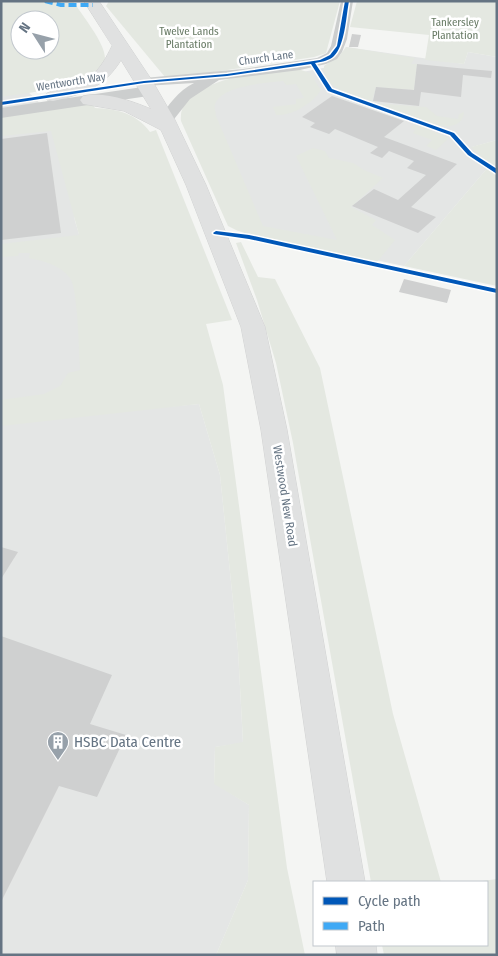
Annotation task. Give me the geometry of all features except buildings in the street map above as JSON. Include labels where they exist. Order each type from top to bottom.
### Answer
[{"type":"highway","name":"Westwood New Road","points":[[91,1],[147,87],[167,123],[196,185],[253,327],[274,430],[346,881]]},
{"type":"highway","points":[[53,96],[77,89],[97,80],[111,67],[120,46]]},
{"type":"highway","points":[[89,100],[105,101],[135,108],[167,123]]},
{"type":"street","name":"Church Lane","points":[[147,87],[313,63],[332,56],[339,46],[347,1]]},
{"type":"street","name":"Church Lane","points":[[167,123],[176,105],[189,92],[204,83],[227,75]]},
{"type":"street","name":"Wentworth Way","points":[[1,104],[53,96],[147,87]]},
{"type":"street","name":"Wentworth Way","points":[[1,113],[89,100],[147,87]]},
{"type":"shaded area","points":[[1,10],[10,46],[10,60],[13,60],[19,83],[60,123],[75,221],[132,410],[199,404],[220,475],[238,650],[243,743],[215,747],[214,783],[249,805],[248,880],[216,955],[1,955]]},
{"type":"shaded area","points":[[346,47],[464,64],[468,52],[497,57],[497,140],[472,147],[490,165],[404,266],[236,230],[208,103],[221,88],[328,67],[342,56]]},
{"type":"green space","points":[[1,1],[73,1],[101,45],[105,58],[101,68],[91,76],[61,87],[1,97]]},
{"type":"green space","name":"Twelve Lands Plantation","points":[[109,1],[340,1],[326,53],[314,57],[173,78],[165,77],[106,6]]},
{"type":"green space","name":"Tankersley Plantation","points":[[357,1],[497,1],[497,57],[468,52],[464,64],[425,60],[429,35],[350,27]]},
{"type":"green space","points":[[346,47],[415,58],[411,64],[417,64],[414,90],[376,87],[372,101],[349,94],[334,86],[328,81],[324,66],[340,55]]},
{"type":"green space","points":[[295,68],[310,73],[321,90],[301,108],[282,115],[276,115],[273,107],[296,104],[296,99],[304,98],[296,84],[286,85],[283,81],[245,86],[225,93],[215,105],[216,116],[263,226],[337,240],[296,156],[313,148],[325,151],[329,158],[353,163],[383,178],[351,207],[376,220],[372,225],[395,240],[377,262],[250,235],[228,226],[181,121],[183,107],[193,95],[207,87],[245,75]]},
{"type":"green space","points":[[89,100],[95,108],[125,113],[139,120],[150,132],[156,130],[232,320],[206,324],[223,385],[287,868],[305,955],[216,955],[248,880],[249,805],[214,784],[215,747],[243,742],[238,650],[220,475],[199,404],[1,426],[1,400],[44,394],[60,386],[68,373],[80,370],[75,295],[70,278],[57,267],[29,258],[30,253],[19,253],[18,256],[1,257],[1,244],[79,235],[51,131],[1,136],[1,117]]},
{"type":"green space","points":[[374,103],[426,107],[437,116],[458,119],[459,114],[464,112],[459,123],[452,126],[440,126]]},
{"type":"green space","points":[[415,124],[449,138],[436,150],[426,146],[432,140],[413,133],[415,130],[410,128]]},
{"type":"green space","points":[[497,140],[497,286],[404,266],[490,165],[471,147]]},
{"type":"green space","points":[[241,242],[258,277],[275,279],[320,368],[393,714],[441,881],[371,881],[293,443],[276,363],[257,300],[236,243]]},
{"type":"green space","points":[[497,879],[497,955],[384,955],[382,946],[488,946],[488,881],[482,881]]},
{"type":"marked path","points":[[45,1],[61,5],[93,5]]},
{"type":"cycle path","points":[[1,104],[144,82],[227,75],[321,61],[332,56],[339,46],[347,1]]},
{"type":"cycle path","points":[[313,63],[330,90],[452,134],[470,154],[497,172]]},
{"type":"cycle path","points":[[216,233],[249,237],[497,291]]},
{"type":"place","name":"HSBC Data Centre","points":[[58,761]]}]
